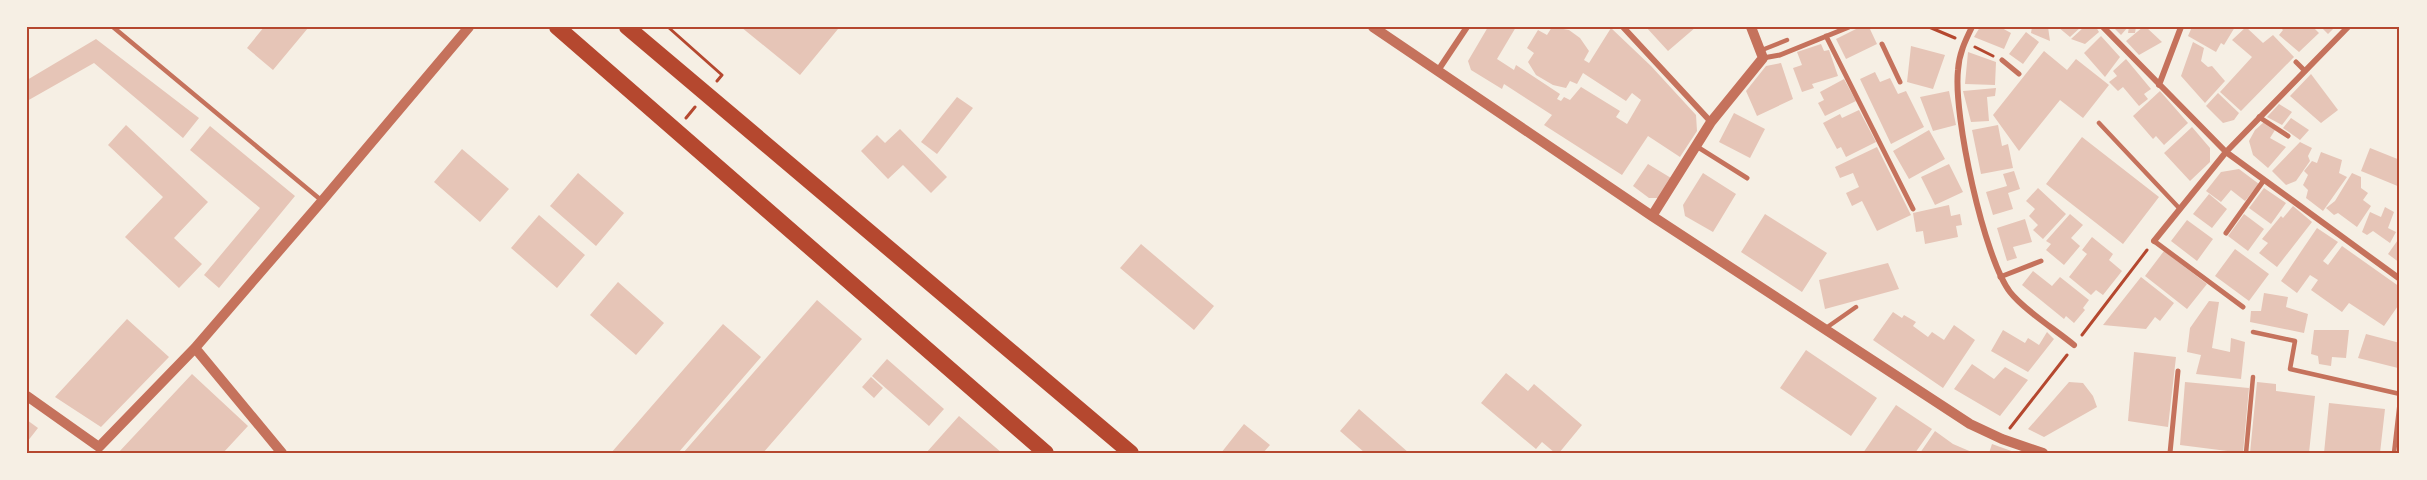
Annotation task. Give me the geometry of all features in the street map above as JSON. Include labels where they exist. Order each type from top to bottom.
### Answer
[{"type":"highway","points":[[557,27],[1046,453]]},
{"type":"highway","points":[[627,27],[1131,453]]},
{"type":"street","points":[[27,396],[96,450],[195,348],[469,27]]},
{"type":"street","points":[[1373,27],[1652,216],[1970,424],[2002,439],[2043,453]]},
{"type":"street","points":[[1437,72],[1467,27]]},
{"type":"street","points":[[1623,27],[1711,122]]},
{"type":"street","points":[[1751,27],[1761,54]]},
{"type":"street","points":[[1761,54],[1780,55],[1849,27]]},
{"type":"street","points":[[1972,27],[1965,43],[1958,72],[1957,94],[1969,171],[2000,277],[2012,294],[2074,345]]},
{"type":"street","points":[[2103,27],[2226,152],[2400,279]]},
{"type":"street","points":[[2159,85],[2181,27]]},
{"type":"street","points":[[2243,307],[2154,241],[2226,152],[2348,27]]},
{"type":"street","points":[[1826,36],[1913,209]]},
{"type":"street","points":[[1882,44],[1900,82]]},
{"type":"street","points":[[1652,216],[1711,122],[1761,54]]},
{"type":"street","points":[[2002,60],[2019,74]]},
{"type":"street","points":[[2296,62],[2305,71]]},
{"type":"street","points":[[2259,117],[2288,136]]},
{"type":"street","points":[[1696,147],[1747,178]]},
{"type":"street","points":[[2226,233],[2264,180]]},
{"type":"street","points":[[2000,277],[2041,261]]},
{"type":"street","points":[[195,348],[282,453]]},
{"type":"street","points":[[2170,453],[2178,371]]},
{"type":"lane","points":[[113,27],[322,201]]},
{"type":"lane","points":[[1761,54],[1787,40]]},
{"type":"lane","points":[[2099,123],[2180,209]]},
{"type":"lane","points":[[1823,329],[1856,307]]},
{"type":"lane","points":[[2253,332],[2295,341],[2290,369],[2400,394]]},
{"type":"lane","points":[[2246,453],[2253,377]]},
{"type":"lane","points":[[2394,453],[2400,400]]},
{"type":"path","points":[[668,27],[722,75],[715,83]]},
{"type":"path","points":[[1929,27],[2002,60]]},
{"type":"path","points":[[686,118],[700,100]]},
{"type":"path","points":[[2002,439],[2154,241]]},
{"type":"building","points":[[264,27],[308,28],[273,70],[247,48]]},
{"type":"building","points":[[741,27],[836,27],[838,29],[800,75]]},
{"type":"building","points":[[1488,27],[1516,27],[1497,59],[1514,70],[1516,65],[1560,94],[1557,99],[1561,101],[1564,97],[1570,100],[1581,87],[1620,111],[1616,117],[1627,124],[1641,100],[1632,93],[1626,101],[1583,73],[1577,84],[1570,81],[1566,88],[1553,85],[1536,75],[1528,62],[1534,53],[1527,48],[1538,30],[1547,35],[1552,27],[1569,30],[1580,38],[1589,51],[1584,60],[1589,63],[1611,28],[1651,66],[1696,115],[1697,131],[1680,157],[1648,136],[1622,175],[1544,125],[1552,115],[1504,84],[1502,89],[1471,70],[1468,61]]},
{"type":"building","points":[[1646,27],[1696,27],[1668,51]]},
{"type":"building","points":[[1860,27],[1869,27],[1877,44],[1846,59],[1836,39]]},
{"type":"building","points":[[1980,27],[2000,27],[2011,33],[2004,49],[1974,37]]},
{"type":"building","points":[[2032,27],[2048,27],[2050,41],[2031,33]]},
{"type":"building","points":[[2058,27],[2081,27],[2070,37]]},
{"type":"building","points":[[2084,27],[2096,27],[2099,32],[2085,44],[2071,39]]},
{"type":"building","points":[[2113,27],[2128,27],[2121,35]]},
{"type":"building","points":[[2129,27],[2136,27],[2135,33],[2128,33]]},
{"type":"building","points":[[2146,27],[2162,42],[2139,55],[2126,41]]},
{"type":"building","points":[[2192,27],[2235,27],[2224,45],[2221,43],[2216,52],[2188,36]]},
{"type":"building","points":[[2246,27],[2263,43],[2273,35],[2294,57],[2241,111],[2220,92],[2252,57],[2232,40]]},
{"type":"building","points":[[2280,27],[2313,27],[2319,33],[2299,52],[2279,35],[2283,30]]},
{"type":"building","points":[[2321,27],[2335,27],[2328,34]]},
{"type":"building","points":[[2026,32],[2039,42],[2023,64],[2009,54]]},
{"type":"building","points":[[2101,36],[2120,57],[2105,77],[2084,53]]},
{"type":"building","points":[[96,39],[199,118],[183,138],[94,63],[27,101],[27,80]]},
{"type":"building","points":[[2193,42],[2204,48],[2201,61],[2208,67],[2212,66],[2225,81],[2205,103],[2181,76]]},
{"type":"building","points":[[1821,44],[1824,51],[1829,50],[1838,76],[1812,84],[1814,88],[1802,92],[1793,68],[1802,65],[1797,52]]},
{"type":"building","points":[[1911,46],[1945,55],[1933,89],[1907,82]]},
{"type":"building","points":[[2044,51],[2067,70],[2076,59],[2109,85],[2083,118],[2060,100],[2019,151],[1993,115]]},
{"type":"building","points":[[1968,52],[1996,62],[1995,85],[1965,84]]},
{"type":"building","points":[[2126,59],[2151,89],[2144,94],[2148,99],[2139,106],[2123,87],[2118,91],[2109,82],[2117,76],[2113,71]]},
{"type":"building","points":[[1781,63],[1793,99],[1757,116],[1746,91],[1766,66]]},
{"type":"building","points":[[1875,72],[1880,82],[1890,78],[1898,94],[1906,91],[1924,127],[1891,144],[1860,79]]},
{"type":"building","points":[[2311,74],[2338,110],[2321,123],[2290,96]]},
{"type":"building","points":[[1844,79],[1856,101],[1825,116],[1818,103],[1824,100],[1820,92]]},
{"type":"building","points":[[1996,88],[1995,96],[1987,97],[1989,121],[1971,122],[1963,91]]},
{"type":"building","points":[[1949,91],[1956,125],[1933,131],[1920,97]]},
{"type":"building","points":[[2160,91],[2188,123],[2164,145],[2156,136],[2153,139],[2133,116]]},
{"type":"building","points":[[2218,93],[2239,113],[2234,120],[2223,123],[2206,106]]},
{"type":"building","points":[[957,97],[973,108],[937,154],[921,142]]},
{"type":"building","points":[[2279,104],[2292,112],[2282,125],[2267,117]]},
{"type":"building","points":[[1859,110],[1876,142],[1846,157],[1841,147],[1837,149],[1823,123],[1840,114],[1842,118]]},
{"type":"building","points":[[1734,113],[1765,129],[1750,158],[1719,142]]},
{"type":"building","points":[[2291,118],[2309,130],[2300,140],[2283,128]]},
{"type":"building","points":[[2264,122],[2275,130],[2270,138],[2286,147],[2268,168],[2253,155],[2249,141],[2255,130]]},
{"type":"building","points":[[126,125],[208,202],[174,238],[202,264],[179,288],[125,237],[163,197],[108,145]]},
{"type":"building","points":[[1998,125],[2002,146],[2008,144],[2013,168],[1981,174],[1972,130]]},
{"type":"building","points":[[210,126],[295,196],[219,288],[204,275],[260,208],[190,150]]},
{"type":"building","points":[[2192,127],[2210,148],[2210,162],[2190,181],[2164,153]]},
{"type":"building","points":[[900,129],[947,177],[931,193],[903,165],[888,179],[861,151],[877,135],[885,143]]},
{"type":"building","points":[[1929,130],[1945,159],[1909,179],[1893,151]]},
{"type":"building","points":[[2082,137],[2159,197],[2123,244],[2046,184]]},
{"type":"building","points":[[2300,142],[2312,148],[2308,156],[2310,161],[2296,181],[2286,185],[2272,171]]},
{"type":"building","points":[[1877,147],[1911,215],[1877,231],[1862,201],[1852,206],[1846,193],[1859,187],[1853,173],[1840,178],[1835,167]]},
{"type":"building","points":[[2370,148],[2400,160],[2400,187],[2361,171]]},
{"type":"building","points":[[462,149],[509,189],[480,222],[434,182]]},
{"type":"building","points":[[2321,152],[2342,160],[2339,173],[2347,177],[2323,211],[2306,198],[2308,190],[2303,185],[2308,175],[2304,171],[2312,161],[2317,163]]},
{"type":"building","points":[[1648,164],[1671,178],[1658,198],[1649,198],[1633,186]]},
{"type":"building","points":[[1949,164],[1963,192],[1935,205],[1921,177]]},
{"type":"building","points":[[2239,169],[2259,184],[2245,201],[2231,190],[2221,202],[2206,191],[2221,172]]},
{"type":"building","points":[[2014,171],[2020,189],[2008,193],[2013,209],[1993,215],[1986,192],[2007,186],[2003,174]]},
{"type":"building","points":[[578,173],[624,213],[596,246],[550,206]]},
{"type":"building","points":[[1703,173],[1736,194],[1713,232],[1685,216],[1683,205]]},
{"type":"building","points":[[2352,173],[2361,177],[2361,188],[2368,193],[2363,200],[2371,206],[2357,227],[2338,213],[2334,215],[2326,208],[2335,201]]},
{"type":"building","points":[[2038,188],[2066,214],[2043,239],[2033,230],[2038,225],[2029,216],[2035,209],[2026,201]]},
{"type":"building","points":[[2264,188],[2286,203],[2271,224],[2249,208]]},
{"type":"building","points":[[2209,194],[2227,209],[2212,228],[2193,214]]},
{"type":"building","points":[[1949,205],[1951,216],[1960,214],[1962,225],[1956,226],[1958,237],[1925,244],[1923,231],[1916,232],[1913,213]]},
{"type":"building","points":[[2293,206],[2312,222],[2277,267],[2259,253],[2268,243],[2262,239],[2281,216],[2283,218]]},
{"type":"building","points":[[2385,207],[2394,212],[2388,228],[2396,232],[2390,243],[2373,231],[2367,235],[2362,232],[2370,212],[2381,217]]},
{"type":"building","points":[[1765,214],[1827,253],[1802,292],[1741,252]]},
{"type":"building","points":[[2070,214],[2083,225],[2071,238],[2080,246],[2064,265],[2046,250],[2051,244],[2046,241]]},
{"type":"building","points":[[2244,214],[2264,229],[2248,251],[2228,236]]},
{"type":"building","points":[[539,215],[585,255],[557,288],[511,248]]},
{"type":"building","points":[[2025,219],[2032,242],[2013,247],[2017,258],[2007,261],[1997,228]]},
{"type":"building","points":[[2187,220],[2213,239],[2197,261],[2171,241]]},
{"type":"building","points":[[2317,228],[2338,242],[2323,261],[2328,265],[2342,246],[2400,287],[2400,303],[2384,326],[2349,303],[2342,312],[2311,290],[2318,280],[2310,275],[2297,293],[2281,281]]},
{"type":"building","points":[[2092,237],[2113,254],[2109,260],[2122,271],[2103,295],[2096,290],[2091,295],[2069,277],[2087,254],[2082,250]]},
{"type":"building","points":[[2400,237],[2400,263],[2388,254]]},
{"type":"building","points":[[1141,244],[1214,306],[1194,330],[1120,268]]},
{"type":"building","points":[[2235,249],[2269,274],[2249,301],[2215,276]]},
{"type":"building","points":[[2164,251],[2207,284],[2187,309],[2145,276]]},
{"type":"building","points":[[1888,263],[1899,289],[1825,309],[1819,280]]},
{"type":"building","points":[[2033,271],[2052,286],[2060,277],[2089,300],[2083,308],[2085,310],[2074,323],[2066,316],[2064,319],[2022,285]]},
{"type":"building","points":[[2141,277],[2174,303],[2160,321],[2155,317],[2146,329],[2103,325]]},
{"type":"building","points":[[618,282],[664,323],[636,355],[590,315]]},
{"type":"building","points":[[2264,293],[2288,297],[2286,307],[2308,314],[2304,333],[2250,322],[2251,311],[2261,311]]},
{"type":"building","points":[[817,300],[862,339],[763,453],[683,453]]},
{"type":"building","points":[[2209,301],[2219,302],[2212,348],[2230,352],[2231,338],[2245,342],[2241,379],[2196,374],[2201,355],[2187,352],[2190,328]]},
{"type":"building","points":[[1893,312],[1902,318],[1904,315],[1916,322],[1913,326],[1928,337],[1932,332],[1944,340],[1954,325],[1975,340],[1943,388],[1873,340]]},
{"type":"building","points":[[127,319],[169,357],[101,427],[55,397]]},
{"type":"building","points":[[723,324],[761,357],[678,453],[611,453]]},
{"type":"building","points":[[2003,330],[2025,343],[2028,338],[2039,345],[2047,332],[2054,339],[2028,372],[1991,351]]},
{"type":"building","points":[[2314,330],[2349,330],[2346,358],[2332,357],[2331,366],[2319,364],[2318,356],[2311,354]]},
{"type":"building","points":[[2366,334],[2400,343],[2398,368],[2358,358]]},
{"type":"building","points":[[1806,350],[1877,398],[1851,436],[1780,388]]},
{"type":"building","points":[[2134,352],[2176,357],[2168,427],[2128,421]]},
{"type":"building","points":[[887,359],[944,409],[929,426],[872,376]]},
{"type":"building","points":[[1972,364],[1994,379],[2005,367],[2028,380],[2000,416],[1954,389]]},
{"type":"building","points":[[1506,373],[1528,391],[1534,384],[1582,425],[1559,453],[1555,453],[1542,442],[1536,449],[1481,403]]},
{"type":"building","points":[[192,374],[248,426],[223,453],[118,453]]},
{"type":"building","points":[[871,377],[883,388],[874,398],[862,387]]},
{"type":"building","points":[[2069,382],[2083,383],[2093,396],[2097,407],[2044,437],[2028,429]]},
{"type":"building","points":[[2185,382],[2249,388],[2243,453],[2180,445]]},
{"type":"building","points":[[2257,382],[2276,384],[2276,391],[2315,396],[2309,453],[2250,453]]},
{"type":"building","points":[[2329,403],[2385,409],[2380,453],[2324,453]]},
{"type":"building","points":[[1896,405],[1932,429],[1915,453],[1863,453]]},
{"type":"building","points":[[1359,409],[1409,453],[1365,453],[1340,431]]},
{"type":"building","points":[[959,416],[1002,453],[926,453]]},
{"type":"building","points":[[27,420],[38,428],[27,442]]},
{"type":"building","points":[[1244,424],[1270,445],[1263,453],[1221,453]]},
{"type":"building","points":[[1935,431],[1953,444],[1974,453],[1920,453]]},
{"type":"building","points":[[1992,444],[2017,453],[1989,453]]}]
